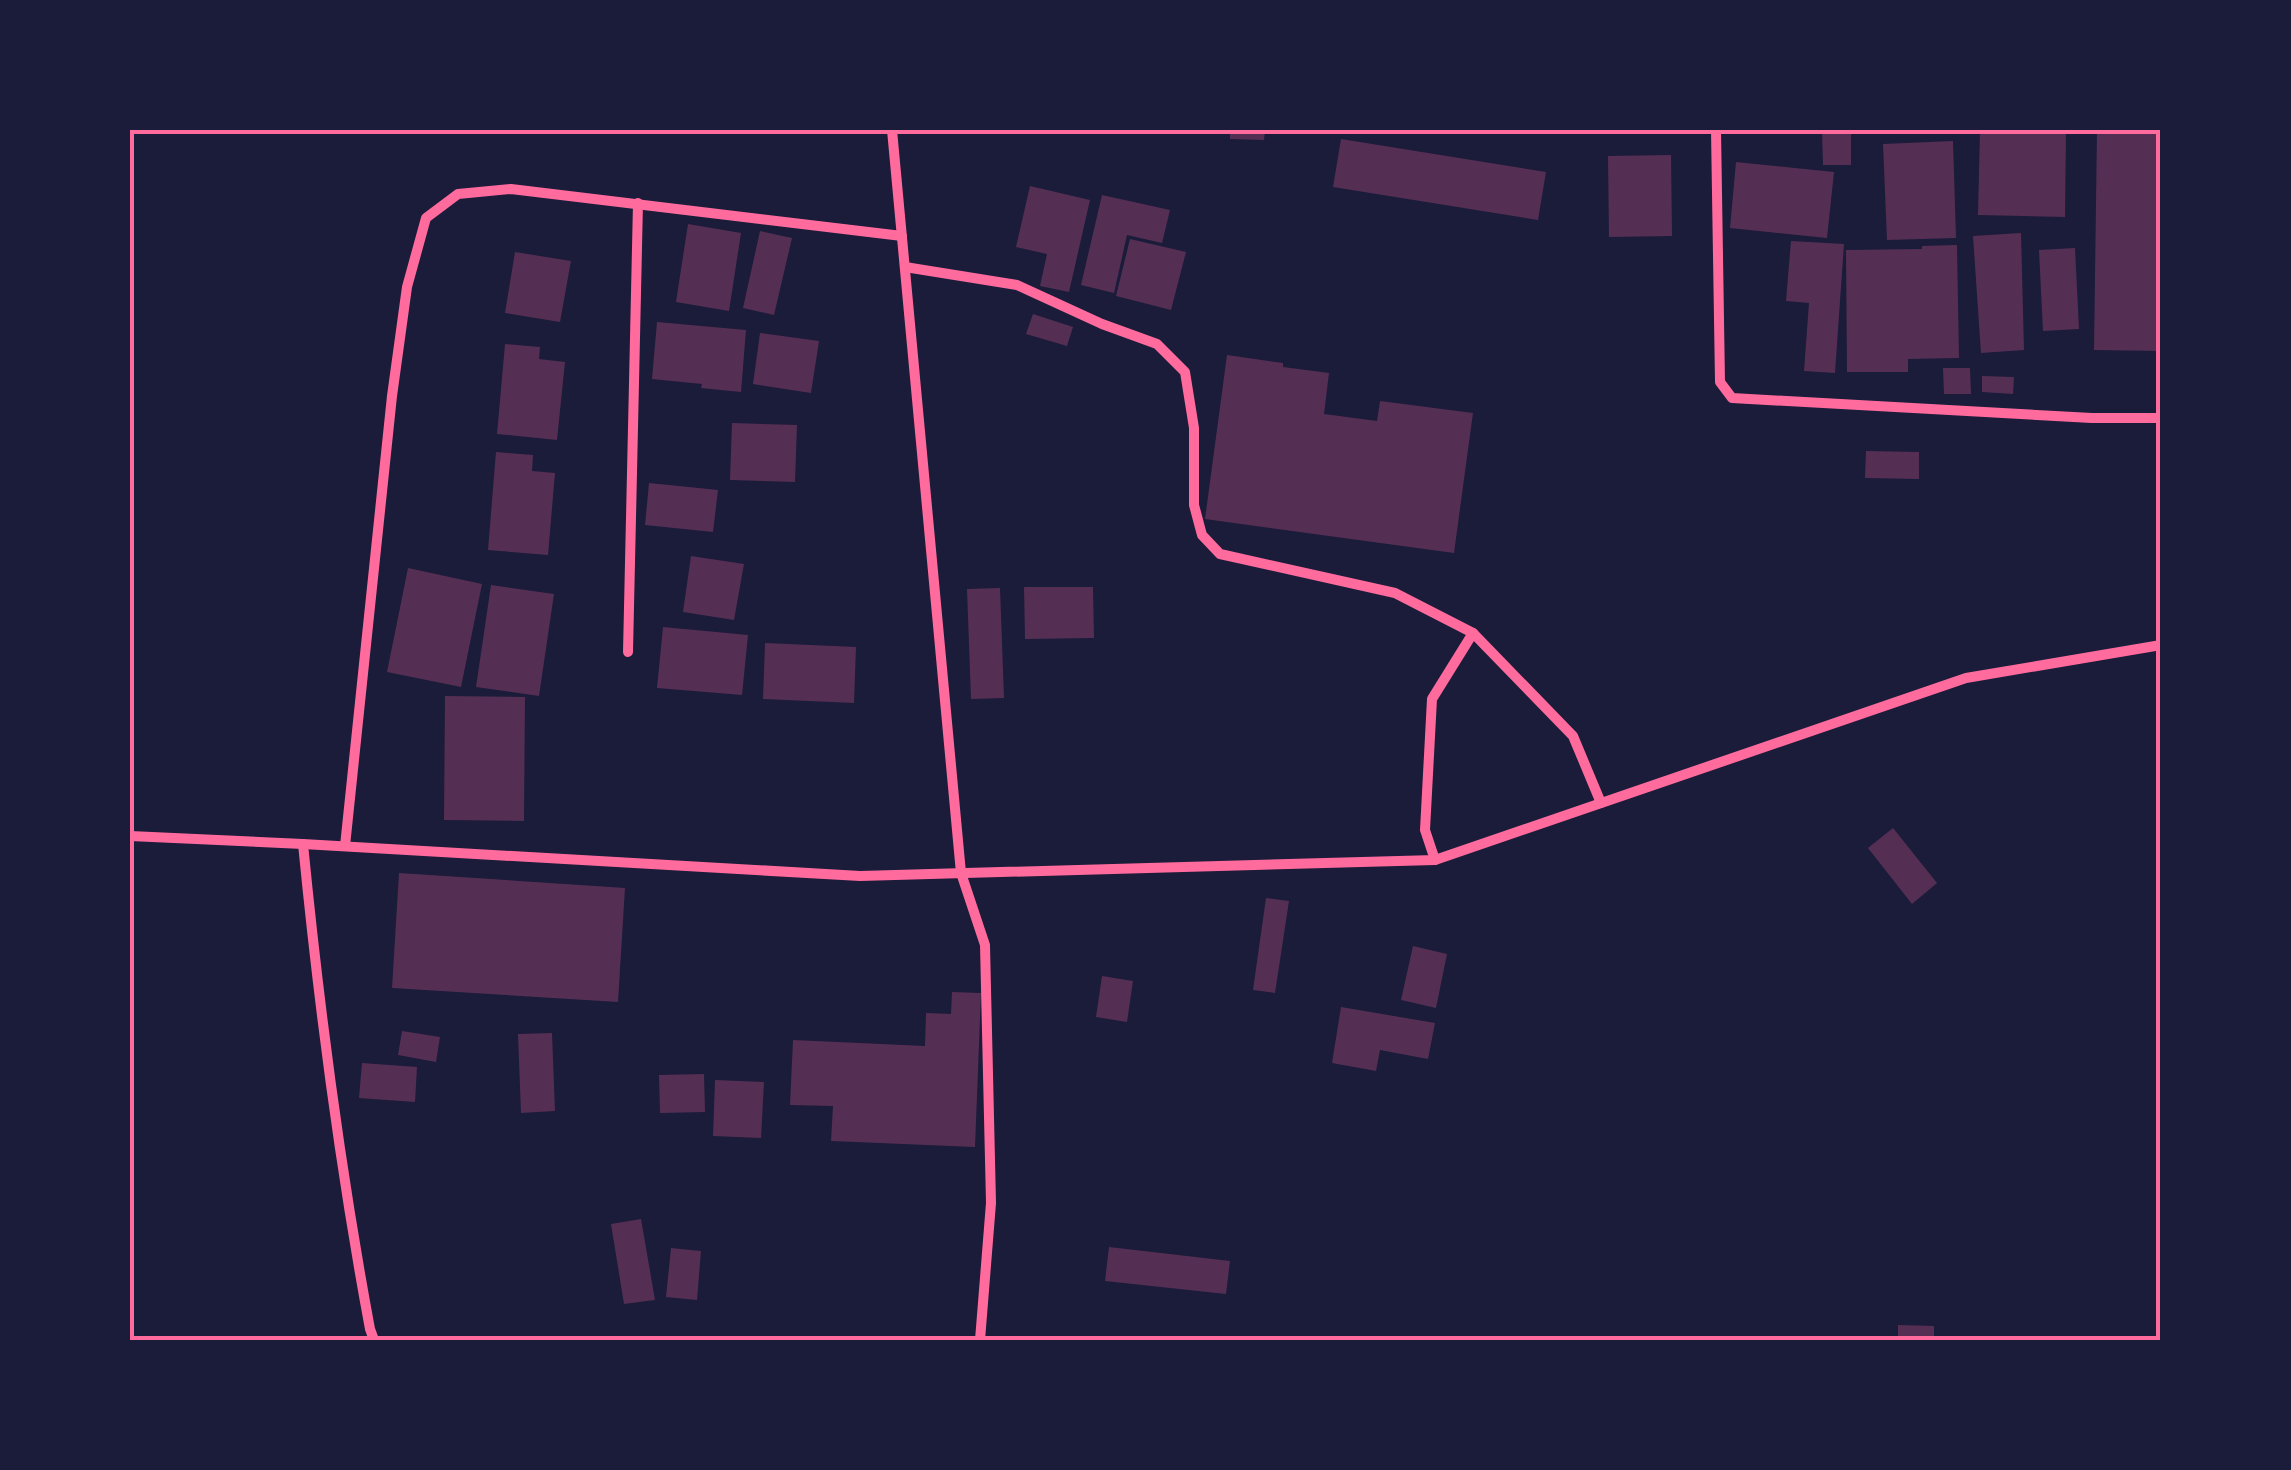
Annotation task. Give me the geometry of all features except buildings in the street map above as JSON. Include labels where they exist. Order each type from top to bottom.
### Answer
[{"type":"street","points":[[892,130],[961,873],[985,945],[991,1203],[980,1340]]},
{"type":"street","points":[[1716,130],[1720,382],[1732,398],[2092,418],[2161,418]]},
{"type":"street","points":[[345,846],[392,396],[407,287],[426,218],[458,194],[511,188],[902,236]]},
{"type":"street","points":[[628,652],[638,204]]},
{"type":"street","points":[[905,266],[1017,286],[1158,344],[1185,372],[1194,428],[1194,505],[1202,535],[1220,554],[1396,594],[1473,633],[1573,736],[1601,803]]},
{"type":"street","points":[[1435,860],[1425,830],[1432,700],[1473,633]]},
{"type":"street","points":[[130,836],[860,876],[1435,860],[1966,678],[2161,644]]},
{"type":"street","points":[[303,844],[348,1207],[374,1340]]}]
